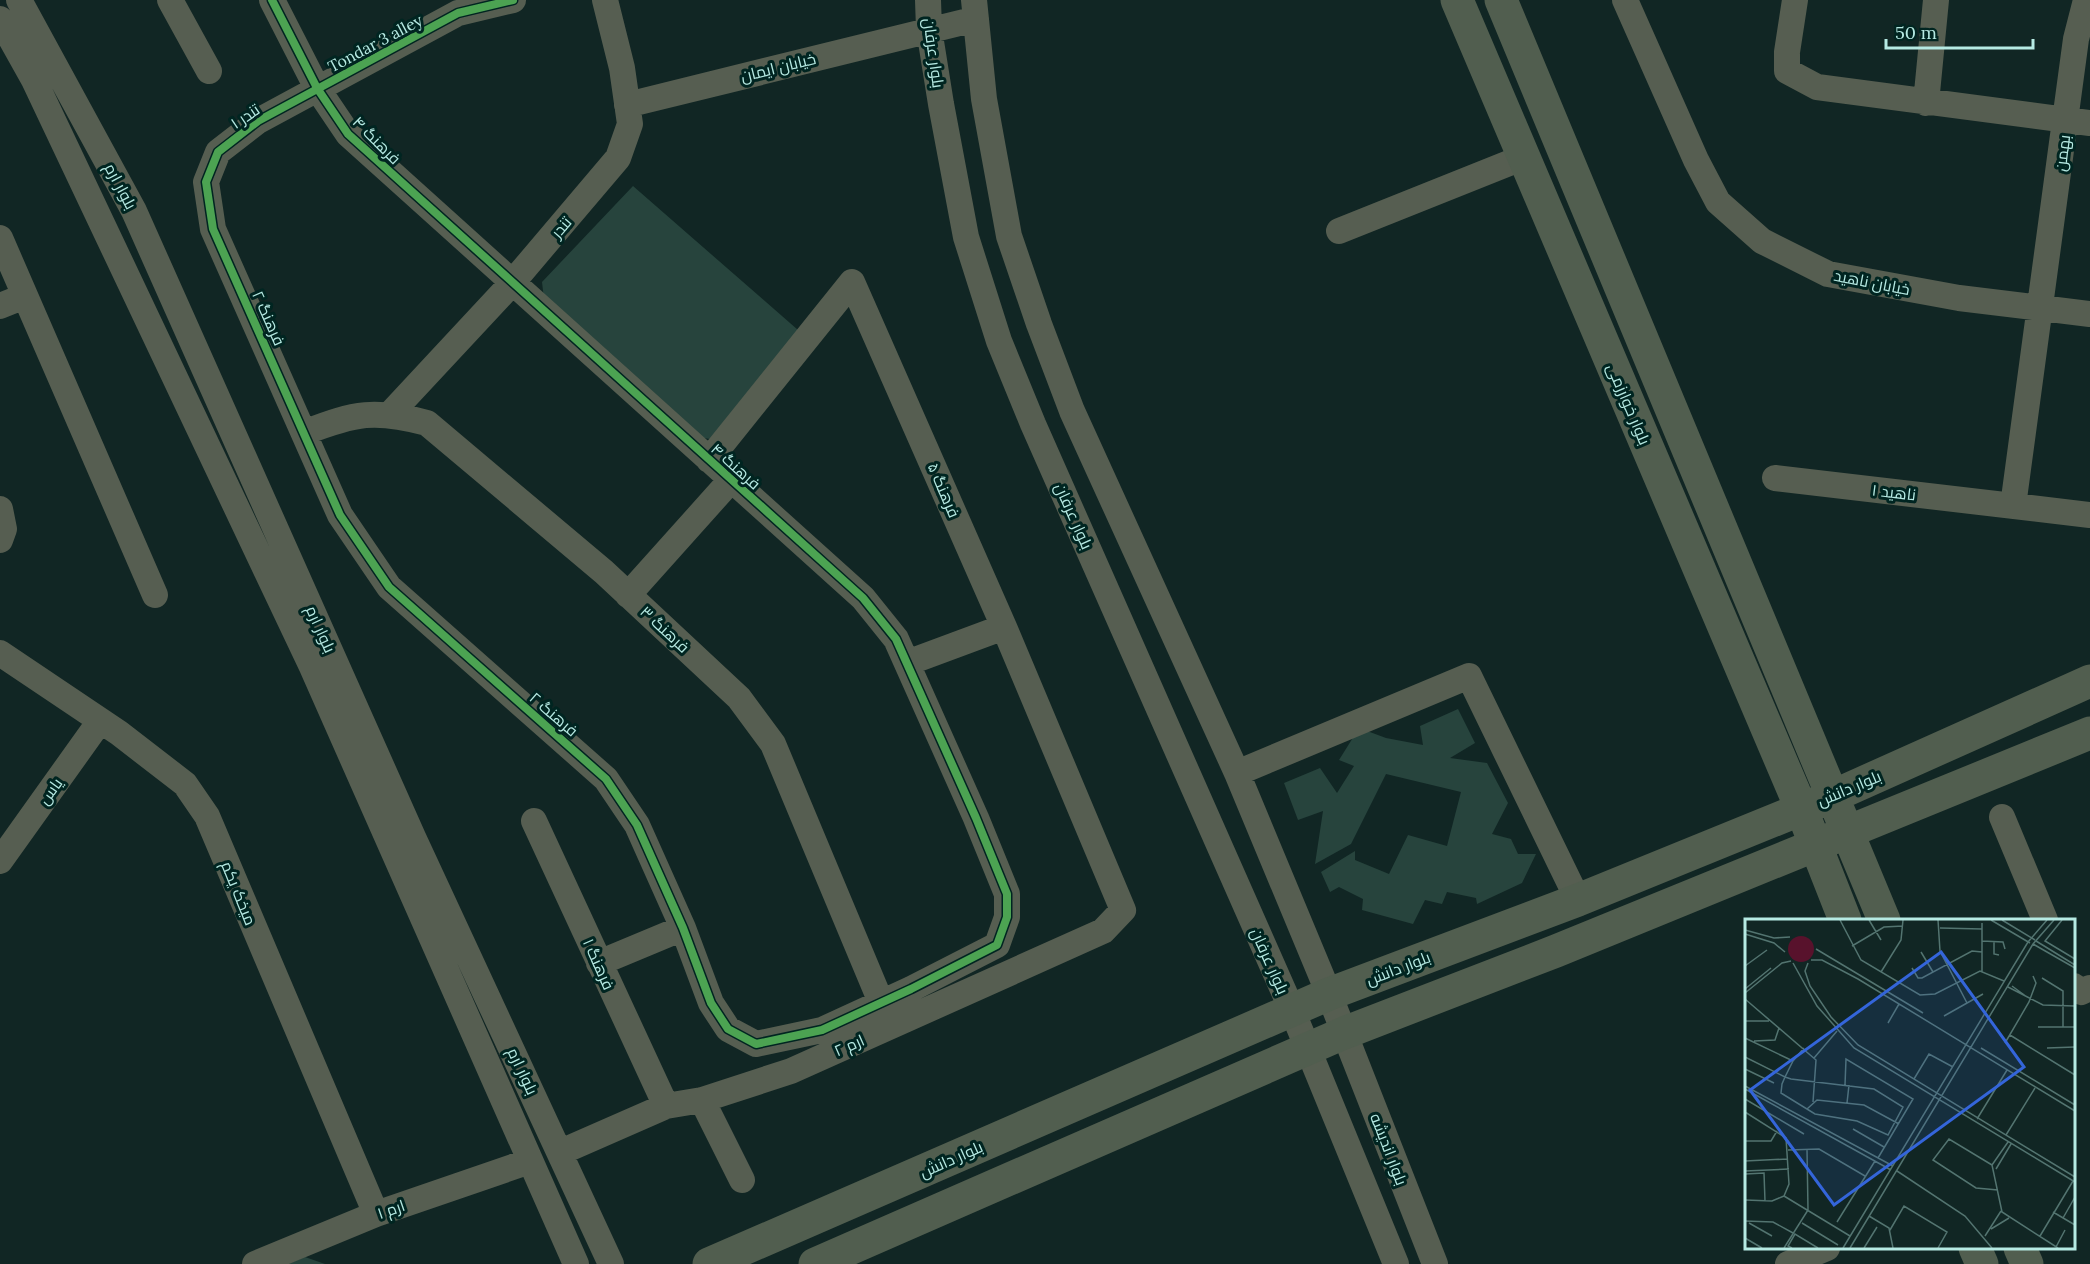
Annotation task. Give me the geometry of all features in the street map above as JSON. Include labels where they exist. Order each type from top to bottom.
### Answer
[{"type":"main road","name":"بلوار خوارزمی","points":[[1457,0],[1524,157],[1816,802]]},
{"type":"main road","points":[[1501,0],[1816,802],[1816,844],[1844,919]]},
{"type":"main road","name":"بلوار دانش","points":[[709,1264],[1329,994],[1578,900],[1816,802],[2090,681]]},
{"type":"main road","points":[[814,1264],[1344,1033],[1556,951],[2090,733]]},
{"type":"main road","points":[[1816,802],[1847,832],[1883,919]]},
{"type":"main road","points":[[1975,1249],[1982,1264]]},
{"type":"main road","points":[[2020,1249],[2027,1264]]},
{"type":"street","name":"بلوار ارم","points":[[20,0],[135,211],[413,837],[561,1152],[607,1260]]},
{"type":"street","points":[[170,0],[209,71]]},
{"type":"street","name":"فرهنگ ۴","points":[[272,0],[317,88],[348,134],[863,598],[896,639],[976,818],[1007,894],[1007,917],[997,945]]},
{"type":"street","name":"Tondar 3 alley","points":[[317,88],[455,7],[513,0]]},
{"type":"street","name":"تندر","points":[[391,413],[512,283],[618,158],[630,124],[622,68],[605,0]]},
{"type":"street","name":"بلوار عرفان","points":[[928,0],[929,29],[966,237],[999,341],[1033,424],[1309,1050]]},
{"type":"street","name":"خیابان ناهید","points":[[1624,0],[1696,160],[1718,202],[1762,241],[1828,274],[1959,298],[2090,314]]},
{"type":"street","points":[[1794,0],[1787,52],[1787,71],[1817,87],[2078,123]]},
{"type":"street","points":[[1926,103],[1936,0]]},
{"type":"street","name":"بهمن","points":[[2041,308],[2078,123],[2076,39],[2086,0]]},
{"type":"street","points":[[975,10],[984,99],[1009,236],[1039,324],[1072,411],[1237,773],[1329,994]]},
{"type":"street","name":"خیابان ایمان","points":[[627,105],[929,29],[975,10]]},
{"type":"street","name":"بلوار ارم","points":[[0,19],[34,80],[317,678],[575,1263]]},
{"type":"street","name":"تندر ۱","points":[[206,182],[218,152],[258,121],[317,88]]},
{"type":"street","points":[[1339,231],[1524,157]]},
{"type":"street","name":"فرهنگ ۲","points":[[206,182],[213,229],[306,432],[340,515],[389,587],[606,779],[637,825],[683,928],[711,1003],[728,1029],[756,1044],[822,1030],[882,1003],[997,945]]},
{"type":"street","points":[[0,238],[155,595]]},
{"type":"street","name":"فرهنگ ۵","points":[[709,460],[852,282],[1004,627],[1123,910]]},
{"type":"street","points":[[0,306],[25,296]]},
{"type":"street","points":[[2013,506],[2041,308]]},
{"type":"street","name":"فرهنگ ۳","points":[[306,432],[345,417],[391,413],[427,423],[628,595],[739,698],[773,744],[891,1027]]},
{"type":"street","points":[[227,487],[251,473]]},
{"type":"street","name":"ناهید ۱","points":[[1774,478],[2090,515]]},
{"type":"street","points":[[628,595],[731,480]]},
{"type":"street","points":[[0,509],[4,529],[0,540]]},
{"type":"street","points":[[907,663],[1004,627]]},
{"type":"street","name":"میخک یکم","points":[[0,653],[100,721],[185,784],[207,816],[376,1214]]},
{"type":"street","points":[[1237,773],[1469,676],[1578,900]]},
{"type":"street","name":"یاس","points":[[0,861],[100,721]]},
{"type":"street","points":[[2002,817],[2044,919]]},
{"type":"street","name":"فرهنگ ۱","points":[[534,821],[666,1106]]},
{"type":"street","name":"ارم ۲","points":[[561,1152],[666,1106],[702,1100],[791,1071],[1103,931],[1123,910]]},
{"type":"street","points":[[599,963],[683,928]]},
{"type":"street","name":"بلوار اندیشه","points":[[1329,994],[1435,1264]]},
{"type":"street","points":[[1309,1050],[1396,1264]]},
{"type":"street","points":[[702,1100],[742,1180]]},
{"type":"street","name":"ارم ۱","points":[[255,1264],[376,1214],[530,1161]]},
{"type":"street","points":[[1788,1264],[1825,1249]]},
{"type":"building","points":[[633,186],[798,330],[710,439],[697,437],[544,299],[542,282]]},
{"type":"building","points":[[1458,709],[1475,743],[1450,758],[1487,763],[1508,803],[1492,834],[1511,839],[1518,854],[1536,854],[1522,883],[1477,904],[1476,898],[1447,892],[1442,904],[1425,900],[1413,924],[1362,910],[1363,899],[1339,887],[1330,892],[1321,872],[1355,851],[1355,860],[1389,874],[1408,835],[1447,846],[1461,792],[1386,774],[1351,844],[1315,864],[1323,811],[1298,820],[1284,783],[1320,768],[1337,793],[1354,766],[1339,760],[1359,728],[1386,738],[1423,745],[1420,726]]},
{"type":"building","points":[[305,1257],[325,1264],[288,1264]]},
{"type":"cycle path","points":[[272,0],[317,88],[348,134],[863,598],[896,639],[976,818],[1007,894],[1007,917],[997,945],[911,989],[822,1030],[756,1044],[728,1029],[711,1003],[683,928],[637,825],[606,779],[389,587],[340,515],[213,229],[206,182],[218,152],[258,121],[458,13],[513,0]]}]
